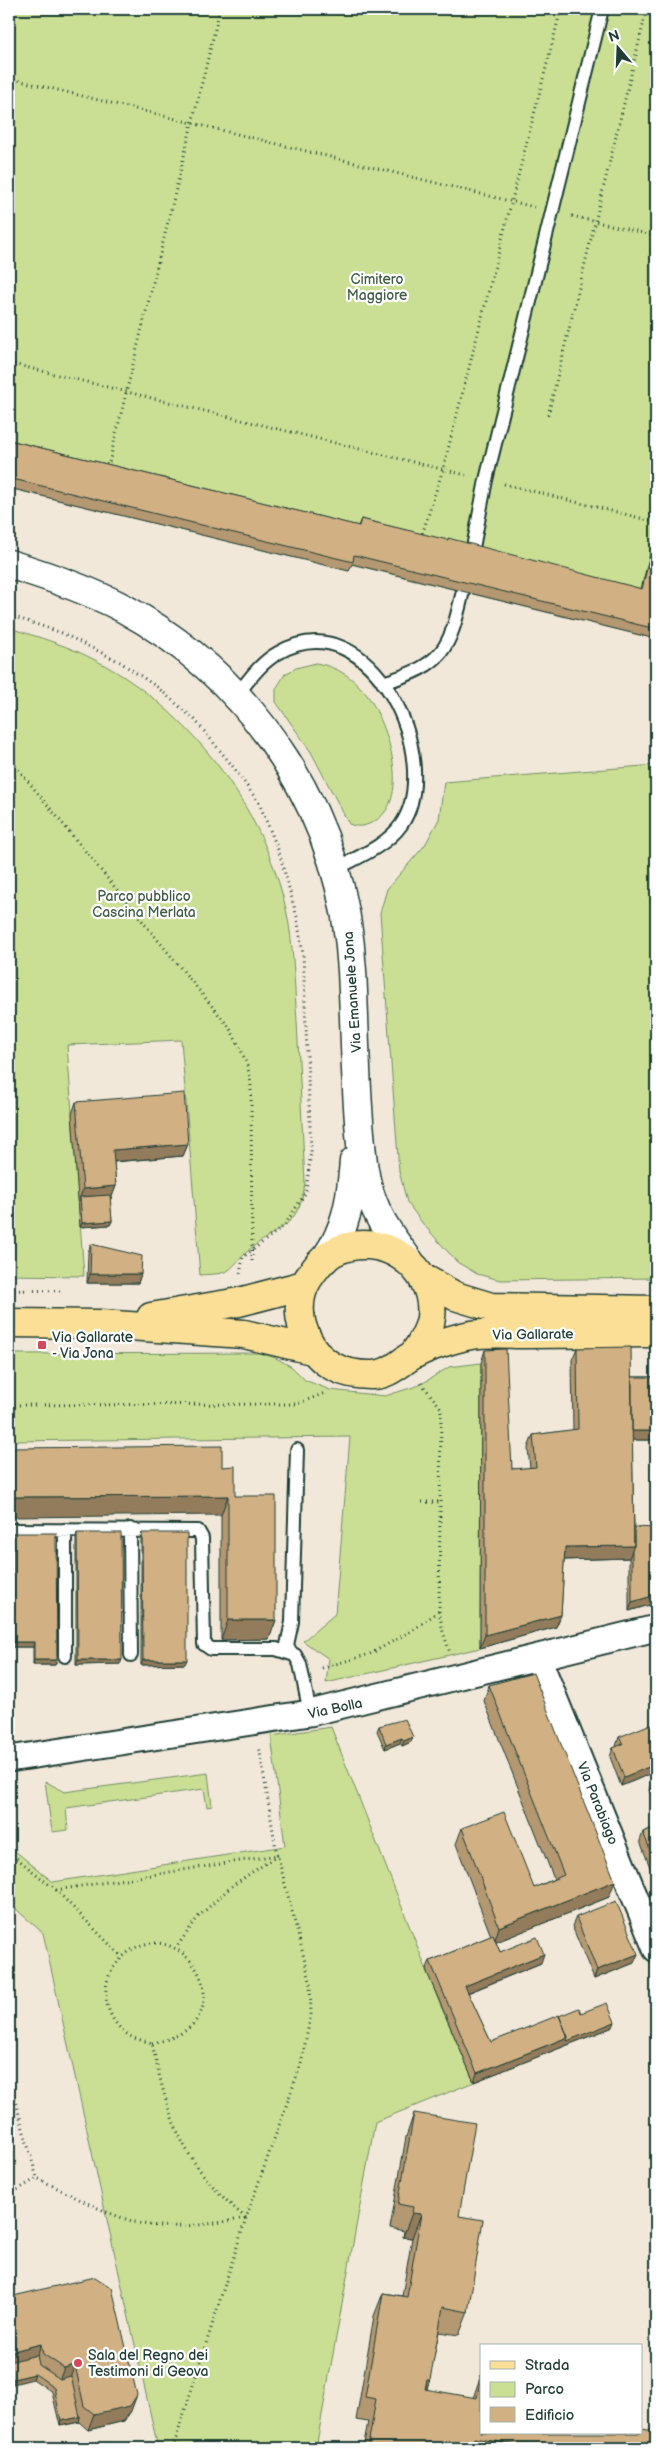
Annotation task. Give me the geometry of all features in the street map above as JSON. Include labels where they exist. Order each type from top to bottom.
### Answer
[{"type":"main road","name":"Via Gallarate","points":[[417,1270],[430,1297],[431,1318],[425,1338],[413,1355],[395,1369],[373,1376],[350,1374],[329,1365],[312,1350],[302,1329],[299,1307],[304,1285],[324,1259],[352,1245],[373,1244],[393,1250],[417,1270],[455,1296],[491,1307],[656,1310]]},
{"type":"main road","name":"Via Gallarate","points":[[100,1324],[238,1302],[304,1285]]},
{"type":"main road","name":"Via Gallarate","points":[[9,1323],[100,1324],[244,1334],[312,1350]]},
{"type":"main road","name":"Via Gallarate","points":[[413,1355],[472,1335],[656,1332]]},
{"type":"street","name":"Via Emanuele Jona","points":[[9,564],[88,591],[124,608],[189,652],[236,696],[266,732],[299,783],[319,821],[336,870],[349,931],[358,1115],[363,1162],[372,1200],[388,1231],[417,1270]]},
{"type":"street","name":"Via Emanuele Jona","points":[[324,1259],[338,1239],[350,1204],[358,1115]]},
{"type":"street","name":"Via Bolla","points":[[9,1759],[310,1714],[656,1628]]},
{"type":"street","name":"Via Parabiago","points":[[538,1658],[656,1949]]},
{"type":"lane","points":[[472,554],[486,480],[602,9]]},
{"type":"lane","points":[[383,683],[416,673],[439,656],[453,633],[463,591]]},
{"type":"lane","points":[[236,696],[259,667],[277,653],[304,643],[320,642],[336,644],[353,651],[369,664],[395,702],[411,750],[414,790],[409,810],[389,838],[336,870]]},
{"type":"lane","points":[[290,1652],[287,1645],[292,1622],[297,1450]]},
{"type":"lane","points":[[130,1529],[131,1655]]},
{"type":"lane","points":[[9,1530],[193,1530],[201,1534],[203,1639],[206,1647],[216,1650],[276,1648],[290,1652],[298,1658],[310,1714]]},
{"type":"lane","points":[[65,1530],[65,1656]]},
{"type":"path","points":[[107,471],[220,9]]},
{"type":"path","points":[[419,543],[443,469],[561,9]]},
{"type":"path","points":[[548,415],[647,9]]},
{"type":"path","points":[[9,78],[656,236]]},
{"type":"path","points":[[9,363],[656,522]]},
{"type":"path","points":[[9,615],[62,633],[120,662],[157,687],[195,720],[231,764],[259,803],[279,852],[297,917],[303,954],[311,1151],[306,1192],[284,1226],[243,1257],[239,1280]]},
{"type":"path","points":[[9,758],[229,1028],[241,1048],[248,1063],[251,1084],[252,1264]]},
{"type":"path","points":[[9,1290],[63,1291]]},
{"type":"path","points":[[420,1382],[441,1408],[439,1611],[443,1632],[453,1660]]},
{"type":"path","points":[[9,1405],[297,1404],[330,1391]]},
{"type":"path","points":[[422,1502],[440,1502]]},
{"type":"path","points":[[302,1673],[370,1654],[415,1629],[439,1611]]},
{"type":"path","points":[[173,2448],[246,2218],[301,2064],[311,2014],[310,1981],[278,1855],[259,1746]]},
{"type":"path","points":[[9,1852],[56,1890],[121,1956]]},
{"type":"path","points":[[56,1890],[278,1855]]},
{"type":"path","points":[[176,1948],[205,1910],[233,1885],[278,1855]]},
{"type":"path","points":[[157,1943],[176,1948],[192,1960],[201,1976],[204,1995],[200,2014],[188,2030],[171,2040],[152,2043],[133,2038],[118,2026],[108,2010],[105,1991],[110,1972],[121,1956],[138,1946],[157,1943]]},
{"type":"path","points":[[152,2043],[170,2116],[187,2154],[221,2197],[246,2218]]},
{"type":"path","points":[[9,2079],[37,2178]]},
{"type":"path","points":[[37,2178],[136,2222],[171,2225],[212,2225],[246,2218]]},
{"type":"path","points":[[9,2195],[37,2178]]},
{"type":"green space","name":"Cimitero Maggiore","points":[[9,9],[656,9],[656,639],[351,564],[349,571],[9,488]]},
{"type":"green space","name":"Parco pubblico Cascina Merlata","points":[[9,628],[65,646],[97,661],[131,682],[163,706],[192,734],[218,765],[241,799],[260,834],[275,871],[289,923],[292,951],[305,1183],[302,1198],[293,1218],[249,1250],[232,1268],[224,1272],[200,1275],[181,1040],[67,1045],[84,1276],[9,1275]]},
{"type":"green space","points":[[316,663],[338,670],[351,678],[362,689],[383,724],[389,743],[393,762],[394,782],[391,799],[384,813],[371,823],[365,825],[349,824],[311,752],[276,702],[276,689],[285,674],[296,668]]},
{"type":"green space","points":[[656,765],[656,1278],[500,1280],[477,1274],[457,1262],[423,1224],[407,1202],[399,1171],[380,913],[387,889],[425,845],[439,819],[444,782]]},
{"type":"green space","points":[[259,1353],[276,1358],[292,1367],[305,1380],[330,1390],[385,1396],[420,1385],[449,1367],[481,1363],[480,1648],[326,1683],[329,1659],[303,1641],[335,1614],[350,1437],[9,1441],[9,1354]]},
{"type":"green space","points":[[331,1727],[440,2004],[474,2082],[375,2122],[316,2448],[158,2448],[43,1933],[9,1903],[9,1846],[53,1882],[285,1846],[271,1736]]},
{"type":"green space","points":[[208,1773],[212,1806],[207,1807],[204,1789],[66,1808],[68,1830],[52,1832],[45,1781],[64,1792]]},
{"type":"building","points":[[9,440],[359,526],[361,519],[448,540],[448,538],[642,589],[656,537],[656,629],[354,555],[353,562],[9,478]]},
{"type":"building","points":[[184,1093],[188,1144],[113,1150],[116,1186],[83,1189],[76,1102]]},
{"type":"building","points":[[110,1195],[112,1221],[82,1223],[80,1197]]},
{"type":"building","points":[[91,1244],[142,1256],[141,1274],[90,1274]]},
{"type":"building","points":[[631,1347],[634,1546],[565,1547],[561,1615],[485,1635],[485,1350],[506,1349],[512,1469],[536,1467],[533,1435],[578,1429],[577,1348]]},
{"type":"building","points":[[632,1377],[656,1377],[656,1431],[632,1431]]},
{"type":"building","points":[[222,1446],[222,1467],[235,1466],[235,1496],[276,1496],[276,1620],[228,1620],[228,1496],[9,1497],[9,1448]]},
{"type":"building","points":[[634,1527],[656,1528],[656,1595],[632,1602],[632,1550],[634,1546]]},
{"type":"building","points":[[13,1533],[56,1533],[57,1660],[34,1660],[34,1642],[13,1642]]},
{"type":"building","points":[[77,1533],[121,1533],[122,1660],[78,1660]]},
{"type":"building","points":[[142,1533],[187,1533],[187,1660],[143,1660]]},
{"type":"building","points":[[656,1666],[656,1678],[653,1667]]},
{"type":"building","points":[[533,1673],[615,1881],[499,1927],[462,1828],[504,1812],[534,1888],[564,1875],[489,1685]]},
{"type":"building","points":[[405,1719],[413,1737],[404,1741],[402,1738],[386,1744],[379,1726]]},
{"type":"building","points":[[651,1724],[656,1736],[656,1764],[624,1777],[613,1748],[623,1744],[619,1737]]},
{"type":"building","points":[[656,1827],[656,1865],[643,1832]]},
{"type":"building","points":[[616,1901],[638,1954],[597,1970],[576,1917]]},
{"type":"building","points":[[493,1935],[500,1952],[537,1937],[544,1954],[465,1986],[491,2042],[559,2015],[568,2037],[477,2073],[430,1961]]},
{"type":"building","points":[[607,2003],[615,2022],[567,2041],[568,2037],[559,2016],[579,2008],[581,2013]]},
{"type":"building","points":[[414,2113],[475,2123],[459,2216],[483,2220],[468,2312],[443,2307],[430,2380],[427,2380],[425,2389],[477,2398],[480,2381],[480,2434],[642,2434],[642,2429],[656,2431],[656,2448],[536,2448],[474,2438],[472,2446],[476,2448],[381,2448],[368,2446],[376,2399],[365,2397],[383,2293],[407,2297],[421,2214],[412,2213],[413,2207],[398,2204]]},
{"type":"building","name":"Sala del Regno dei Testimoni di Geova","points":[[95,2277],[112,2288],[137,2395],[130,2406],[94,2414],[84,2406],[75,2365],[64,2368],[43,2354],[41,2344],[9,2352],[9,2297]]},
{"type":"building","points":[[37,2355],[39,2365],[60,2379],[71,2376],[80,2417],[61,2421],[54,2387],[35,2374],[9,2380],[9,2362]]},
{"type":"place","name":"Via Gallarate - Via Jona","points":[[42,1345]]},
{"type":"place","name":"Sala del Regno dei Testimoni di Geova","points":[[78,2363]]}]
